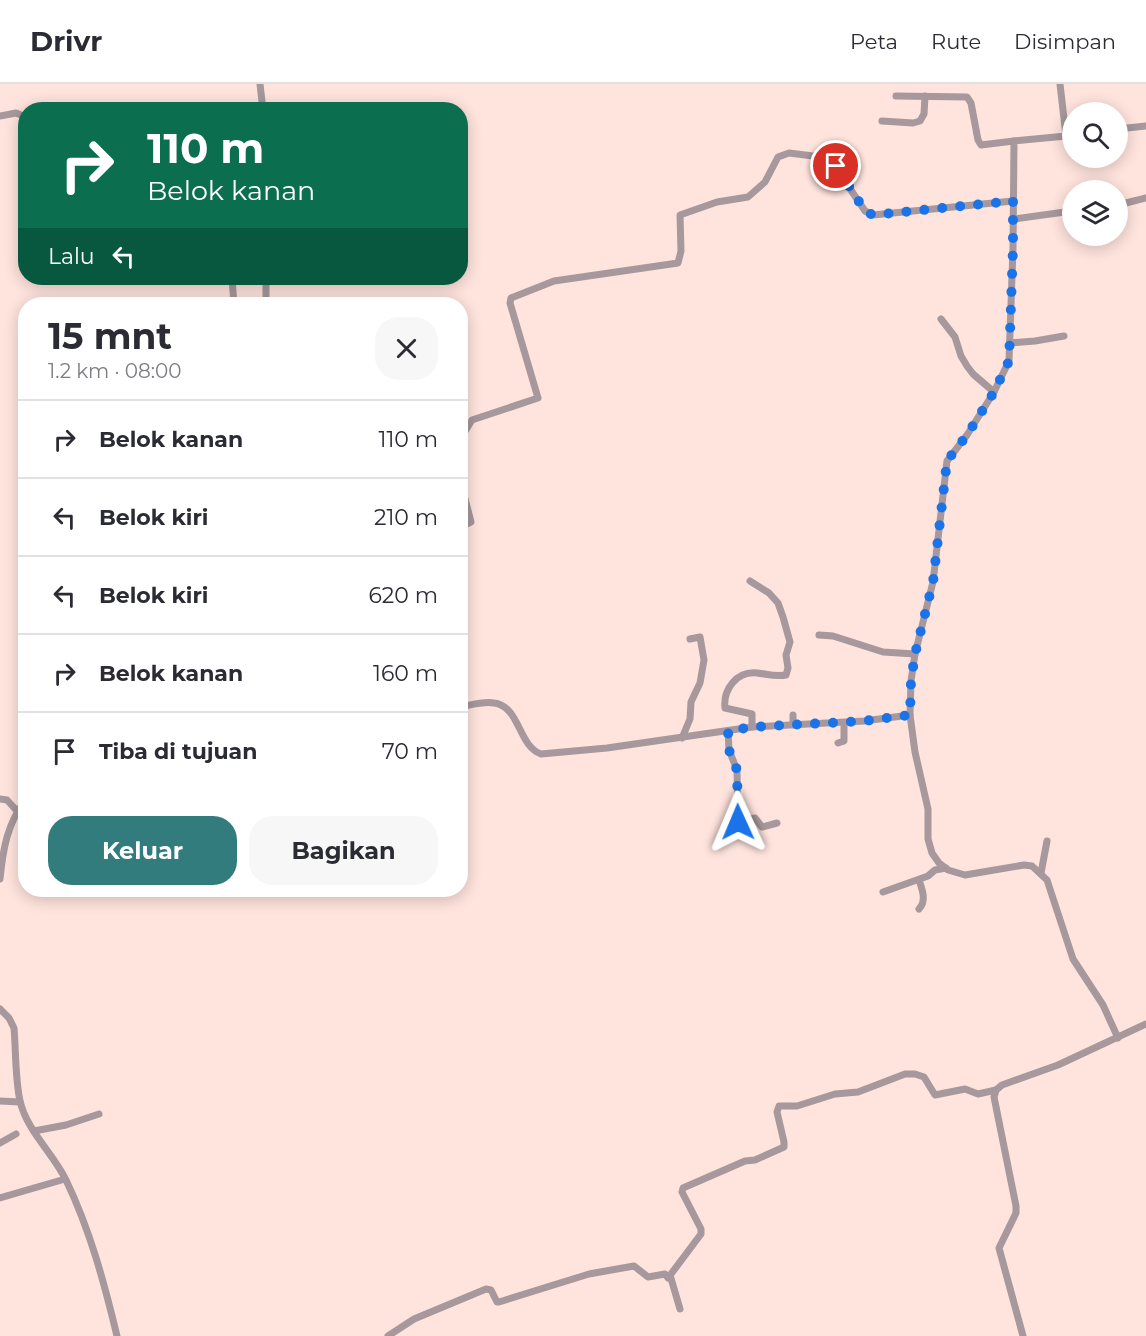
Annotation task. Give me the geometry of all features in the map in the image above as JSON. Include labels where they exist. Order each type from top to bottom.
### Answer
[{"type":"street","points":[[260,84],[261,102]]},
{"type":"street","points":[[1060,84],[1063,102]]},
{"type":"street","points":[[896,96],[967,97],[971,103],[981,145],[1062,136]]},
{"type":"street","points":[[882,121],[914,123],[920,121],[924,114],[925,96]]},
{"type":"street","points":[[0,116],[18,114]]},
{"type":"street","points":[[1128,128],[1146,126]]},
{"type":"street","points":[[1014,141],[1009,361],[994,392],[967,435],[947,461],[933,582],[915,654],[911,681],[910,715],[915,753],[928,809],[928,839],[932,853],[939,863],[957,874],[965,875],[1028,865],[1041,873],[1047,880],[1073,959],[1103,1005],[1118,1038]]},
{"type":"street","points":[[468,426],[471,421],[538,398],[510,303],[513,297],[554,281],[678,263],[681,251],[680,215],[717,202],[748,197],[765,182],[775,160],[785,154],[821,157],[832,162],[865,211],[871,215],[1013,201]]},
{"type":"street","points":[[1128,202],[1146,198]]},
{"type":"street","points":[[1014,219],[1062,212]]},
{"type":"street","points":[[941,319],[956,337],[961,356],[967,366],[994,392]]},
{"type":"street","points":[[1010,343],[1064,336]]},
{"type":"street","points":[[468,510],[471,522],[468,523]]},
{"type":"street","points":[[750,581],[769,593],[778,603],[790,642],[786,655],[788,668],[786,675],[748,674],[731,683],[727,688],[725,708],[752,714],[752,727]]},
{"type":"street","points":[[819,635],[833,636],[883,652],[915,654]]},
{"type":"street","points":[[682,738],[690,719],[692,702],[700,683],[705,658],[701,638],[698,636],[690,639]]},
{"type":"street","points":[[468,706],[491,702],[500,704],[516,721],[527,744],[533,751],[541,754],[682,738],[752,727],[844,723],[910,715]]},
{"type":"street","points":[[793,715],[793,725]]},
{"type":"street","points":[[838,743],[844,741],[844,723]]},
{"type":"street","points":[[728,731],[729,750],[737,770],[738,822],[755,818],[762,827],[777,823]]},
{"type":"street","points":[[0,799],[7,800],[17,811],[6,836],[0,879]]},
{"type":"street","points":[[1041,873],[1047,841]]},
{"type":"street","points":[[883,892],[931,875],[935,870],[946,868]]},
{"type":"street","points":[[919,880],[923,898],[922,907],[919,909]]},
{"type":"street","points":[[0,1009],[9,1018],[14,1028],[21,1102],[34,1131],[57,1164],[84,1220],[101,1272],[117,1336]]},
{"type":"street","points":[[388,1336],[414,1319],[486,1289],[491,1290],[498,1303],[538,1288],[614,1268],[636,1266],[648,1277],[664,1274],[668,1278],[701,1234],[701,1229],[682,1192],[683,1188],[745,1161],[755,1160],[782,1148],[784,1142],[777,1112],[778,1106],[797,1106],[835,1094],[858,1092],[910,1074],[924,1077],[935,1095],[965,1089],[978,1094],[1058,1065],[1146,1024]]},
{"type":"street","points":[[996,1089],[993,1096],[1016,1206],[1016,1213],[1000,1243],[1000,1255],[1015,1300],[1023,1336]]},
{"type":"street","points":[[0,1101],[21,1102]]},
{"type":"street","points":[[34,1131],[66,1125],[99,1114]]},
{"type":"street","points":[[0,1143],[16,1134]]},
{"type":"street","points":[[0,1198],[65,1179]]},
{"type":"street","points":[[670,1275],[680,1309]]},
{"type":"route","points":[[738,822],[737,770],[730,755],[728,731],[752,727],[864,721],[910,715],[911,681],[915,654],[933,582],[947,461],[967,435],[1004,376],[1009,361],[1013,201],[873,215],[865,211],[836,166]]}]
